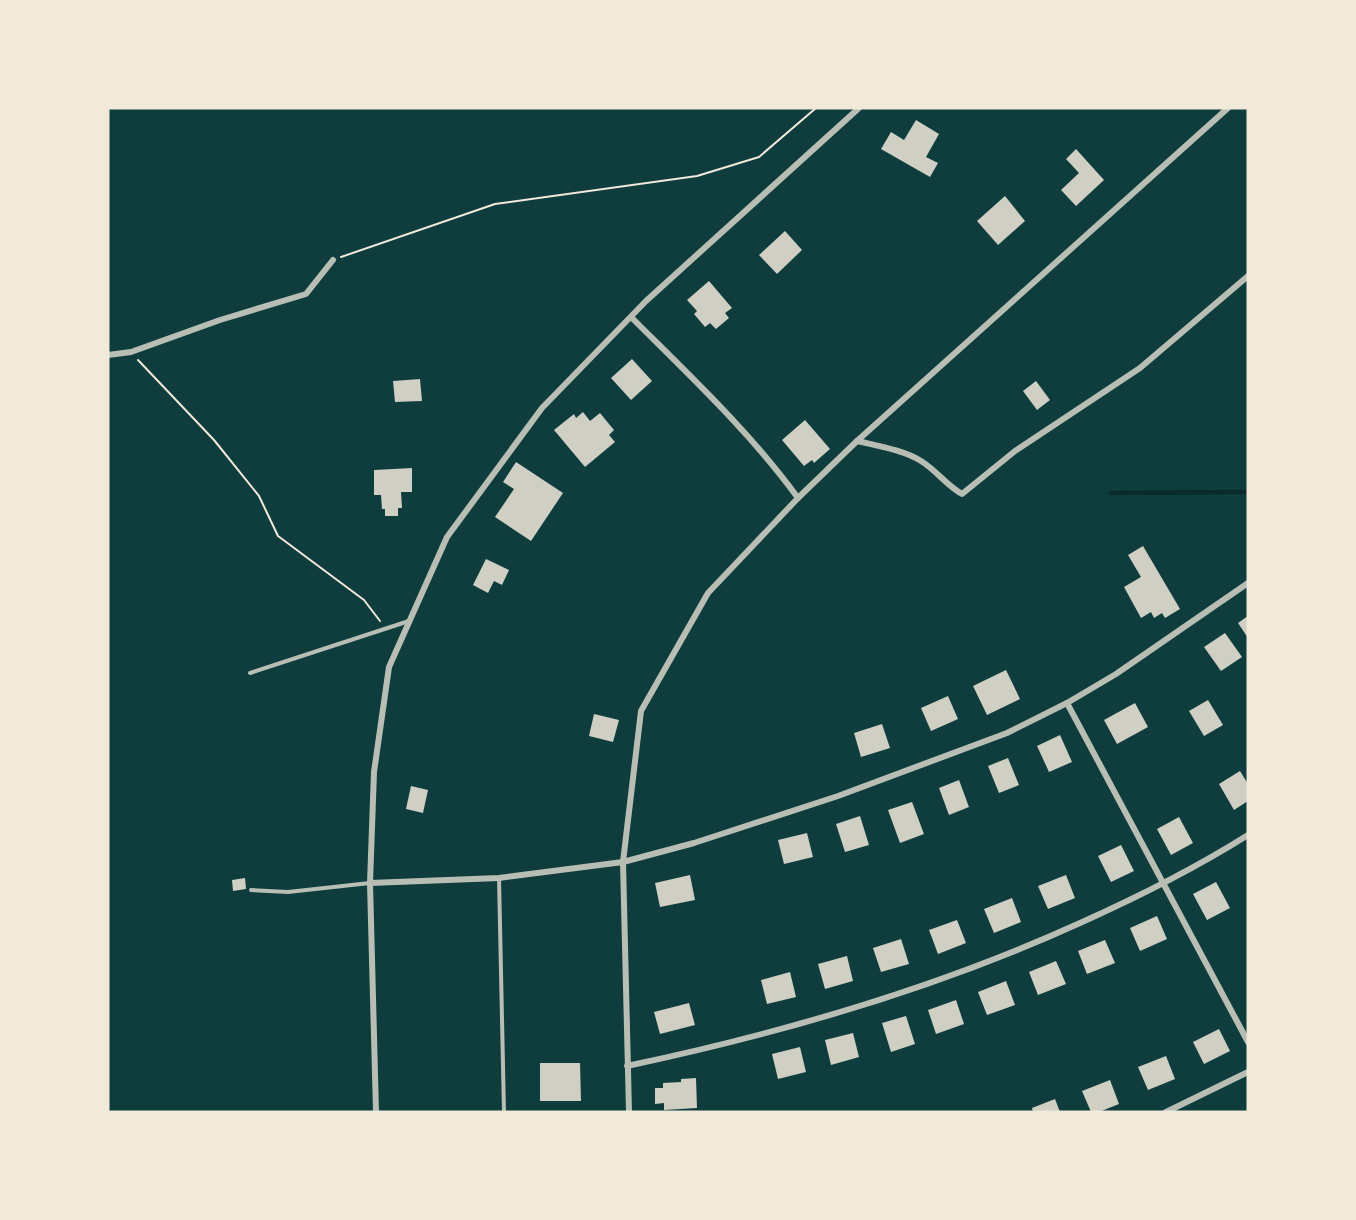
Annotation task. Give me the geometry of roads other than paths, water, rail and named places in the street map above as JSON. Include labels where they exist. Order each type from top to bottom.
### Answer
[{"type":"street","points":[[376,1112],[370,883],[374,772],[389,667],[447,537],[542,408],[654,293],[859,108]]},
{"type":"street","points":[[629,1112],[623,862],[641,711],[708,592],[798,498],[857,441],[1228,108]]},
{"type":"street","points":[[108,355],[131,352],[220,320],[306,294],[333,260]]},
{"type":"street","points":[[857,441],[893,450],[921,461],[948,486],[962,494],[1015,451],[1140,368],[1248,276]]},
{"type":"street","points":[[631,317],[713,399],[798,498]]},
{"type":"street","points":[[370,883],[499,878],[623,862],[694,843],[888,778],[1007,733],[1067,703],[1116,674],[1248,583]]},
{"type":"street","points":[[1067,703],[1248,1042]]},
{"type":"street","points":[[627,1066],[690,1053],[823,1018],[919,988],[1026,948],[1163,884],[1248,835]]},
{"type":"street","points":[[1166,1112],[1248,1072]]},
{"type":"lane","points":[[250,673],[410,621]]},
{"type":"lane","points":[[499,878],[504,1112]]},
{"type":"lane","points":[[251,890],[288,892],[370,883]]},
{"type":"waterway","points":[[1111,493],[1248,492]]}]
